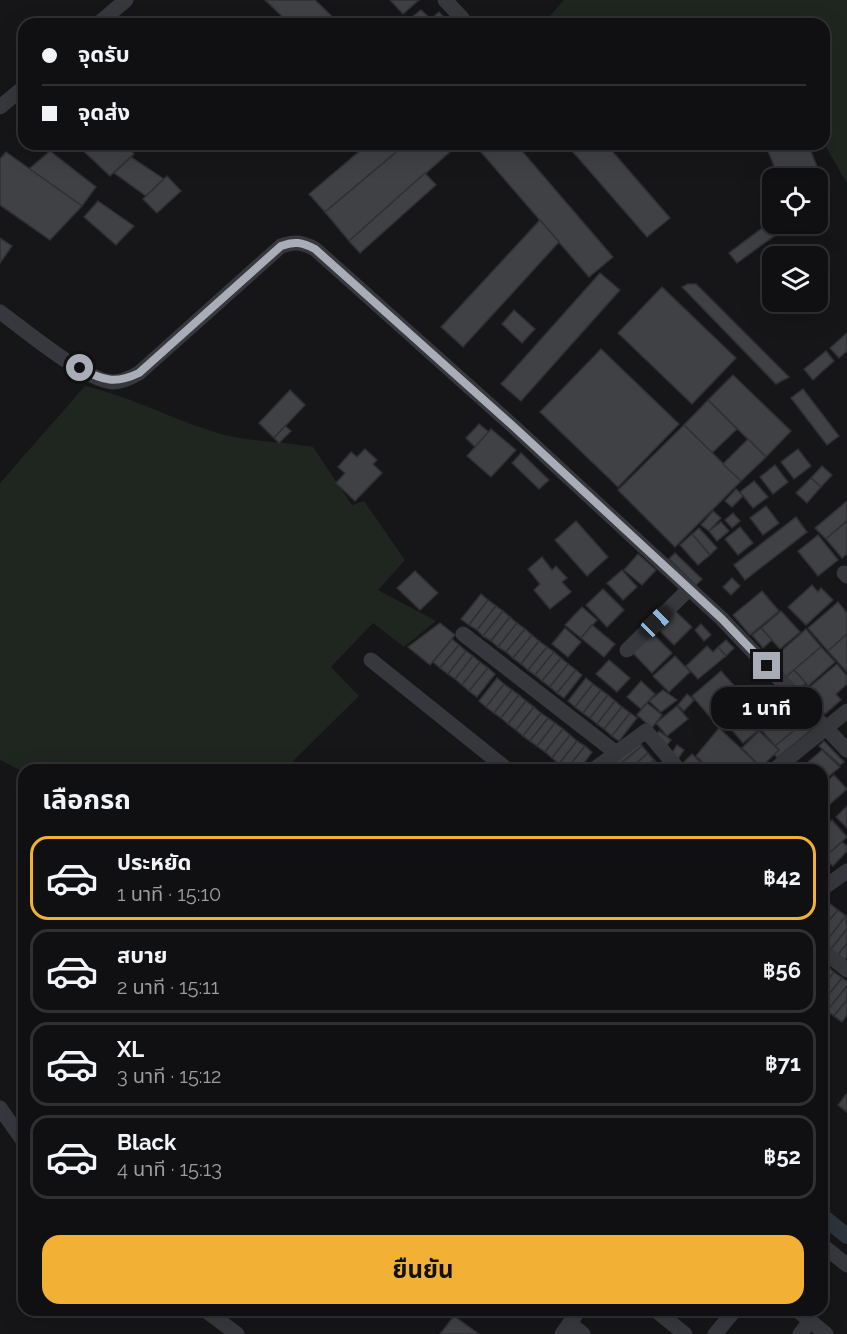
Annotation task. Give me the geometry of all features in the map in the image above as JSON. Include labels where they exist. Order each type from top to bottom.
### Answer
[{"type":"street","points":[[105,18],[126,0]]},
{"type":"street","points":[[445,0],[462,18]]},
{"type":"street","points":[[0,107],[18,92]]},
{"type":"street","points":[[0,312],[80,368],[99,378],[114,382],[139,373],[281,246],[291,242],[304,243],[315,249],[513,426],[689,589],[847,750]]},
{"type":"street","points":[[627,650],[689,589]]},
{"type":"street","points":[[463,634],[615,752]]},
{"type":"street","points":[[371,660],[501,764]]},
{"type":"street","points":[[782,764],[847,711]]},
{"type":"street","points":[[600,764],[646,731],[674,764]]},
{"type":"street","points":[[828,885],[847,871]]},
{"type":"street","points":[[828,955],[847,970]]},
{"type":"street","points":[[0,1108],[18,1134]]},
{"type":"street","points":[[828,1250],[847,1265]]},
{"type":"street","points":[[213,1316],[237,1334]]},
{"type":"street","points":[[575,1316],[566,1329],[583,1334]]},
{"type":"street","points":[[662,1316],[685,1334]]},
{"type":"street","points":[[715,1334],[730,1316]]},
{"type":"street","points":[[804,1316],[826,1334]]},
{"type":"street","points":[[800,1334],[810,1321]]},
{"type":"shaded area","points":[[564,0],[847,0],[847,184],[828,150],[830,150],[830,18],[548,18]]},
{"type":"shaded area","points":[[85,386],[120,396],[225,435],[313,447],[352,505],[364,501],[405,560],[378,590],[436,621],[404,647],[373,623],[331,667],[359,696],[290,764],[18,764],[18,769],[0,760],[0,483]]},
{"type":"building","points":[[265,0],[315,0],[334,18],[284,18]]},
{"type":"building","points":[[390,0],[419,0],[403,14]]},
{"type":"building","points":[[421,10],[430,18],[411,18]]},
{"type":"building","points":[[439,12],[444,18],[432,18]]},
{"type":"building","points":[[82,150],[130,150],[134,154],[110,176]]},
{"type":"building","points":[[361,150],[399,150],[325,212],[309,194]]},
{"type":"building","points":[[399,150],[452,150],[349,241],[325,212]]},
{"type":"building","points":[[479,150],[521,150],[613,257],[589,277]]},
{"type":"building","points":[[571,150],[611,150],[670,218],[647,237]]},
{"type":"building","points":[[767,150],[810,150],[818,168],[775,168]]},
{"type":"building","points":[[50,151],[96,187],[82,206],[29,169]]},
{"type":"building","points":[[6,152],[82,206],[50,240],[0,205],[0,159]]},
{"type":"building","points":[[131,157],[164,179],[146,196],[114,173]]},
{"type":"building","points":[[425,173],[436,185],[360,253],[349,241]]},
{"type":"building","points":[[167,176],[181,191],[157,213],[143,199]]},
{"type":"building","points":[[98,201],[134,226],[116,245],[84,217]]},
{"type":"building","points":[[540,220],[559,242],[463,347],[441,327]]},
{"type":"building","points":[[762,228],[762,234],[777,234],[737,263],[729,253]]},
{"type":"building","points":[[0,238],[12,246],[0,263]]},
{"type":"building","points":[[600,273],[620,290],[521,401],[501,384]]},
{"type":"building","points":[[696,284],[789,377],[776,384],[682,287]]},
{"type":"building","points":[[662,287],[736,358],[692,404],[618,333]]},
{"type":"building","points":[[514,310],[535,329],[522,343],[502,324]]},
{"type":"building","points":[[847,333],[847,351],[839,358],[830,348]]},
{"type":"building","points":[[601,349],[679,424],[618,487],[540,412]]},
{"type":"building","points":[[826,351],[834,361],[813,380],[804,369]]},
{"type":"building","points":[[733,375],[791,431],[766,457],[708,400]]},
{"type":"building","points":[[803,389],[839,436],[827,445],[791,398]]},
{"type":"building","points":[[290,390],[305,405],[274,438],[259,423]]},
{"type":"building","points":[[708,400],[737,429],[712,453],[684,425]]},
{"type":"building","points":[[479,424],[489,432],[475,447],[466,438]]},
{"type":"building","points":[[684,425],[741,481],[675,547],[618,490]]},
{"type":"building","points":[[285,426],[291,431],[279,443],[274,438]]},
{"type":"building","points":[[491,429],[516,450],[491,477],[467,456]]},
{"type":"building","points":[[748,439],[766,457],[741,481],[723,464]]},
{"type":"building","points":[[365,449],[377,460],[373,464],[382,473],[355,501],[336,483],[345,473],[338,467],[351,452],[357,457]]},
{"type":"building","points":[[798,449],[811,466],[794,479],[781,462]]},
{"type":"building","points":[[521,453],[549,480],[539,489],[512,463]]},
{"type":"building","points":[[775,465],[788,482],[773,494],[760,477]]},
{"type":"building","points":[[822,466],[832,475],[821,487],[811,478]]},
{"type":"building","points":[[811,478],[821,487],[807,503],[796,493]]},
{"type":"building","points":[[754,481],[768,497],[753,508],[740,492]]},
{"type":"building","points":[[736,489],[743,496],[732,507],[725,501]]},
{"type":"building","points":[[847,501],[847,521],[826,539],[815,528]]},
{"type":"building","points":[[766,506],[779,523],[763,535],[750,518]]},
{"type":"building","points":[[713,511],[721,518],[709,531],[701,525]]},
{"type":"building","points":[[733,513],[740,521],[732,528],[725,520]]},
{"type":"building","points":[[796,517],[807,532],[745,580],[734,565]]},
{"type":"building","points":[[576,521],[608,557],[587,576],[555,540]]},
{"type":"building","points":[[847,521],[847,554],[842,558],[826,539]]},
{"type":"building","points":[[721,522],[729,531],[717,541],[709,531]]},
{"type":"building","points":[[740,527],[753,543],[738,555],[725,539]]},
{"type":"building","points":[[699,528],[717,548],[710,555],[692,534]]},
{"type":"building","points":[[692,534],[710,555],[698,565],[680,545]]},
{"type":"building","points":[[818,535],[838,560],[818,576],[798,551]]},
{"type":"building","points":[[675,553],[702,579],[696,585],[669,559]]},
{"type":"building","points":[[638,554],[656,570],[642,585],[624,570]]},
{"type":"building","points":[[542,557],[552,570],[556,566],[567,578],[562,582],[571,592],[550,609],[534,590],[540,584],[528,569]]},
{"type":"building","points":[[622,570],[637,587],[623,600],[607,583]]},
{"type":"building","points":[[415,571],[438,593],[420,610],[397,588]]},
{"type":"building","points":[[732,578],[740,586],[731,595],[723,587]]},
{"type":"building","points":[[812,585],[818,592],[821,588],[833,600],[806,625],[788,607]]},
{"type":"building","points":[[603,589],[624,610],[607,627],[586,605]]},
{"type":"building","points":[[762,591],[779,611],[750,635],[733,615]]},
{"type":"building","points":[[481,594],[488,600],[469,625],[461,619]]},
{"type":"building","points":[[488,600],[496,606],[477,630],[469,625]]},
{"type":"building","points":[[838,602],[847,613],[847,634],[828,651],[808,628]]},
{"type":"building","points":[[496,606],[503,611],[483,636],[477,630]]},
{"type":"building","points":[[582,607],[597,620],[581,638],[565,625]]},
{"type":"building","points":[[672,608],[692,627],[674,645],[655,626]]},
{"type":"building","points":[[503,611],[510,617],[491,641],[483,636]]},
{"type":"building","points":[[781,611],[800,632],[780,649],[761,628]]},
{"type":"building","points":[[510,617],[517,623],[498,647],[491,641]]},
{"type":"building","points":[[440,623],[455,635],[430,665],[408,647]]},
{"type":"building","points":[[517,623],[525,629],[506,652],[498,647]]},
{"type":"building","points":[[701,624],[711,635],[704,641],[695,630]]},
{"type":"building","points":[[592,625],[615,644],[604,657],[581,638]]},
{"type":"building","points":[[565,628],[581,642],[568,657],[552,644]]},
{"type":"building","points":[[761,628],[772,640],[763,648],[752,635]]},
{"type":"building","points":[[525,629],[532,635],[513,658],[506,652]]},
{"type":"building","points":[[806,629],[821,647],[785,678],[770,661]]},
{"type":"building","points":[[651,632],[672,653],[652,673],[631,651]]},
{"type":"building","points":[[847,634],[847,672],[828,651]]},
{"type":"building","points":[[532,635],[539,641],[521,664],[513,658]]},
{"type":"building","points":[[452,639],[459,645],[440,668],[433,662]]},
{"type":"building","points":[[726,640],[734,648],[726,656],[718,647]]},
{"type":"building","points":[[539,641],[547,647],[528,670],[521,664]]},
{"type":"building","points":[[459,645],[466,651],[448,674],[440,668]]},
{"type":"building","points":[[707,646],[713,652],[718,647],[726,656],[698,679],[686,666]]},
{"type":"building","points":[[547,647],[554,652],[535,675],[528,670]]},
{"type":"building","points":[[821,647],[835,662],[808,686],[794,670]]},
{"type":"building","points":[[466,651],[473,656],[455,679],[448,674]]},
{"type":"building","points":[[554,652],[561,658],[542,681],[535,675]]},
{"type":"building","points":[[473,656],[480,662],[462,685],[455,679]]},
{"type":"building","points":[[675,656],[690,672],[669,692],[653,676]]},
{"type":"building","points":[[561,658],[568,664],[550,687],[542,681]]},
{"type":"building","points":[[609,660],[630,678],[617,692],[596,674]]},
{"type":"building","points":[[480,662],[488,668],[469,691],[462,685]]},
{"type":"building","points":[[568,664],[576,670],[557,693],[550,687]]},
{"type":"building","points":[[837,664],[847,676],[847,684],[836,694],[841,700],[825,714],[805,691]]},
{"type":"building","points":[[488,668],[495,674],[477,697],[469,691]]},
{"type":"building","points":[[576,670],[582,675],[564,698],[557,693]]},
{"type":"building","points":[[794,670],[806,683],[797,691],[785,678]]},
{"type":"building","points":[[721,671],[747,700],[718,726],[692,696]]},
{"type":"building","points":[[497,678],[504,684],[486,707],[479,701]]},
{"type":"building","points":[[586,678],[593,684],[575,707],[568,701]]},
{"type":"building","points":[[641,681],[655,694],[641,709],[627,697]]},
{"type":"building","points":[[504,684],[512,690],[494,713],[486,707]]},
{"type":"building","points":[[593,684],[601,690],[583,713],[575,707]]},
{"type":"building","points":[[512,690],[519,695],[501,718],[494,713]]},
{"type":"building","points":[[601,690],[608,695],[590,718],[583,713]]},
{"type":"building","points":[[663,690],[677,700],[661,712],[649,701]]},
{"type":"building","points":[[687,694],[694,700],[684,711],[678,705]]},
{"type":"building","points":[[519,695],[526,701],[508,724],[501,718]]},
{"type":"building","points":[[608,695],[615,701],[597,724],[590,718]]},
{"type":"building","points":[[777,695],[786,706],[767,723],[757,711]]},
{"type":"building","points":[[526,701],[534,707],[516,730],[508,724]]},
{"type":"building","points":[[615,701],[622,707],[604,729],[597,724]]},
{"type":"building","points":[[647,703],[662,715],[652,728],[637,715]]},
{"type":"building","points":[[790,703],[803,718],[794,725],[781,710]]},
{"type":"building","points":[[750,704],[767,723],[743,743],[726,723]]},
{"type":"building","points":[[677,706],[688,719],[667,736],[656,723]]},
{"type":"building","points":[[534,707],[541,713],[523,736],[516,730]]},
{"type":"building","points":[[622,707],[630,713],[612,736],[604,729]]},
{"type":"building","points":[[781,710],[797,728],[775,746],[760,728]]},
{"type":"building","points":[[541,713],[548,718],[530,741],[523,736]]},
{"type":"building","points":[[630,713],[637,718],[619,741],[612,736]]},
{"type":"building","points":[[548,718],[555,723],[537,746],[530,741]]},
{"type":"building","points":[[803,718],[812,729],[777,758],[774,754],[779,750],[775,746],[797,728],[794,725]]},
{"type":"building","points":[[555,723],[563,729],[545,752],[537,746]]},
{"type":"building","points":[[719,728],[754,761],[751,764],[705,764],[696,756]]},
{"type":"building","points":[[563,729],[570,735],[552,758],[545,752]]},
{"type":"building","points":[[659,731],[671,740],[667,745],[655,736]]},
{"type":"building","points":[[759,731],[779,750],[764,764],[758,764],[742,748]]},
{"type":"building","points":[[570,735],[577,741],[559,764],[552,758]]},
{"type":"building","points":[[636,739],[642,746],[620,764],[613,758]]},
{"type":"building","points":[[577,741],[585,746],[571,764],[559,764]]},
{"type":"building","points":[[824,741],[844,762],[840,765],[819,746]]},
{"type":"building","points":[[677,745],[684,750],[678,759],[671,754]]},
{"type":"building","points":[[585,746],[592,752],[583,764],[571,764]]},
{"type":"building","points":[[642,746],[648,753],[636,764],[620,764]]},
{"type":"building","points":[[822,750],[840,767],[828,777],[828,764],[806,764]]},
{"type":"building","points":[[648,753],[654,760],[650,764],[636,764]]},
{"type":"building","points":[[692,754],[701,763],[686,764],[684,762]]},
{"type":"building","points":[[834,775],[847,789],[828,806],[828,780]]},
{"type":"building","points":[[847,806],[847,828],[836,817]]},
{"type":"building","points":[[832,820],[847,837],[828,854],[828,824]]},
{"type":"building","points":[[842,842],[847,846],[847,851],[833,866],[828,862],[828,854]]},
{"type":"building","points":[[828,904],[838,910],[828,922]]},
{"type":"building","points":[[838,910],[846,916],[828,939],[828,922]]},
{"type":"building","points":[[846,916],[847,929],[831,949],[828,947],[828,939]]},
{"type":"building","points":[[847,929],[847,943],[838,955],[831,949]]},
{"type":"building","points":[[847,943],[847,957],[845,960],[838,955]]},
{"type":"building","points":[[828,967],[834,972],[828,980]]},
{"type":"building","points":[[834,972],[842,978],[828,996],[828,980]]},
{"type":"building","points":[[842,978],[847,981],[847,986],[828,1010],[828,996]]},
{"type":"building","points":[[847,986],[847,1000],[834,1016],[828,1010]]},
{"type":"building","points":[[847,1000],[847,1015],[842,1022],[834,1016]]},
{"type":"building","points":[[847,1093],[847,1112],[838,1105]]},
{"type":"building","points":[[454,1316],[479,1334],[440,1334]]},
{"type":"waterway","points":[[828,1221],[847,1236]]},
{"type":"route","points":[[80,368],[99,378],[114,382],[139,373],[281,246],[291,242],[304,243],[315,249],[513,426],[722,619],[767,666]]}]
